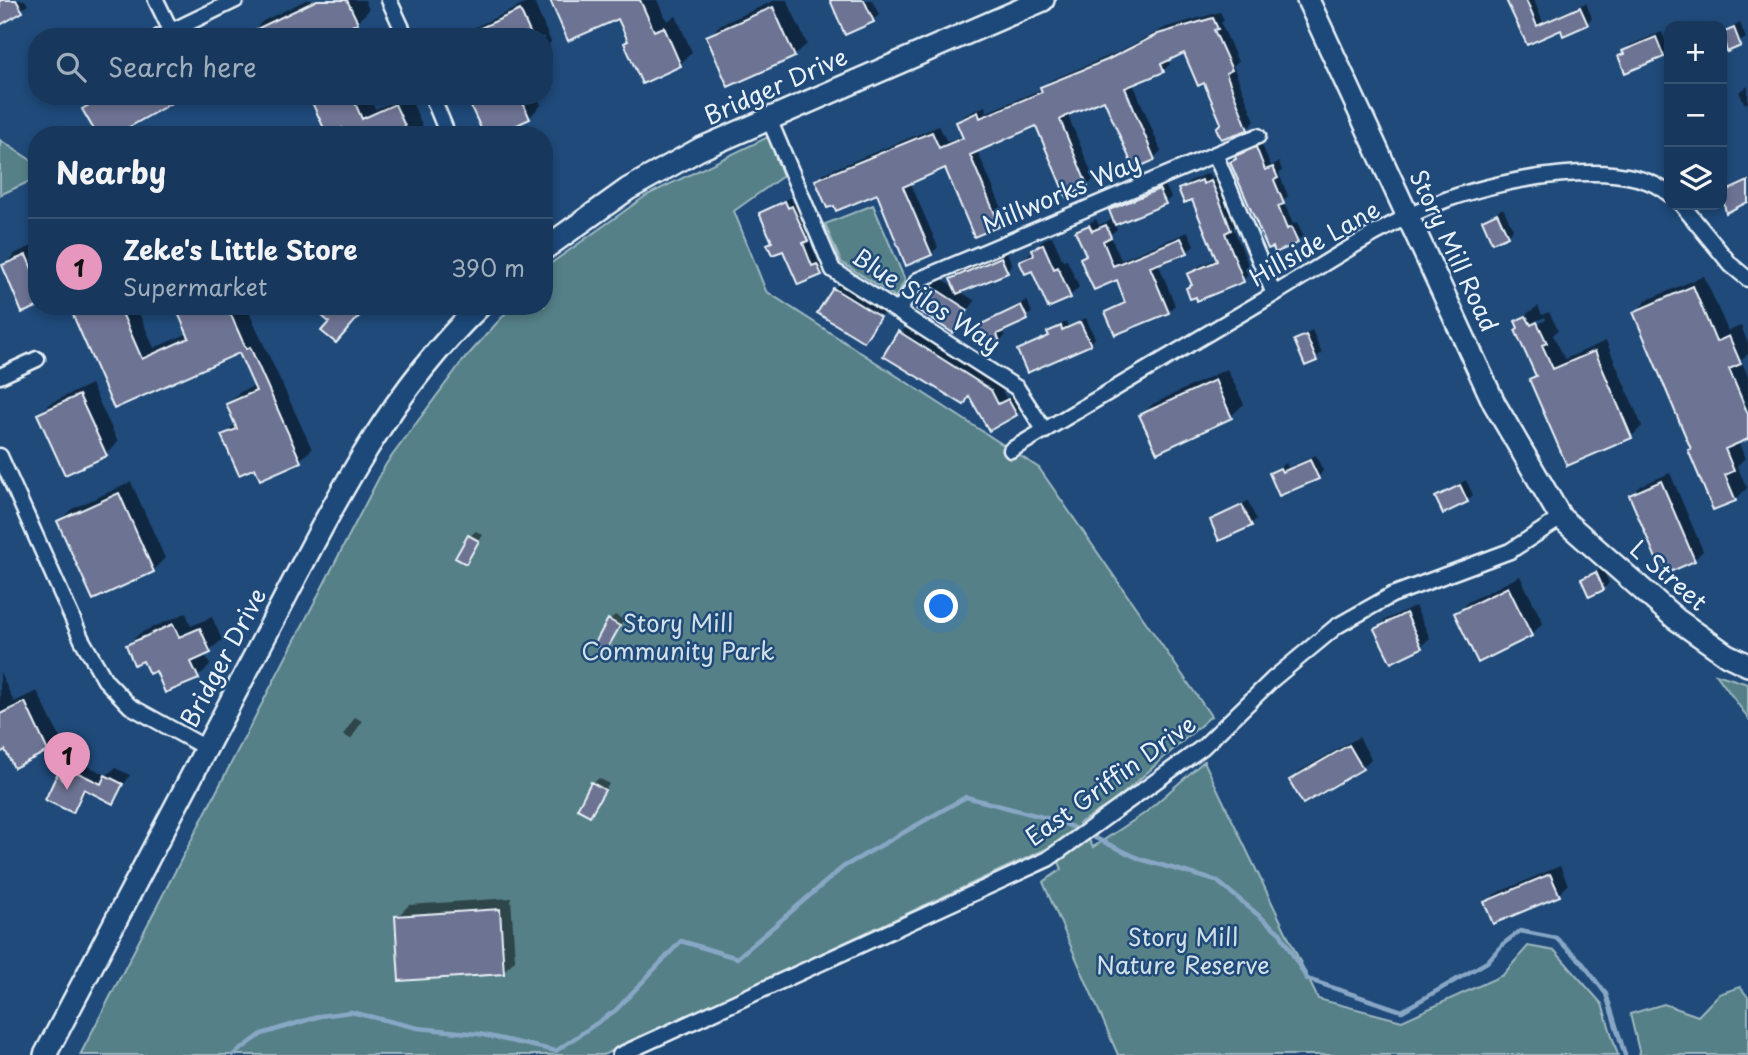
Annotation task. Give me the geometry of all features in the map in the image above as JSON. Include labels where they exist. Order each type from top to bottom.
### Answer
[{"type":"main road","name":"Bridger Drive","points":[[553,243],[645,179],[700,149],[1043,0]]},
{"type":"main road","name":"Story Mill Road","points":[[1308,0],[1494,403],[1561,518]]},
{"type":"main road","name":"Bridger Drive","points":[[45,1055],[341,491],[371,442],[435,354],[472,315]]},
{"type":"main road","name":"L Street","points":[[1561,518],[1676,619],[1727,655],[1748,665]]},
{"type":"street","points":[[156,0],[163,28]]},
{"type":"street","points":[[178,28],[236,0]]},
{"type":"street","points":[[389,0],[402,28]]},
{"type":"street","points":[[436,105],[444,126]]},
{"type":"street","name":"Blue Silos Way","points":[[769,119],[833,270],[1017,388],[1045,431]]},
{"type":"street","name":"Millworks Way","points":[[898,312],[918,280],[1258,135]]},
{"type":"street","points":[[1215,154],[1274,294]]},
{"type":"street","name":"Hillside Lane","points":[[1012,450],[1409,216],[1490,186],[1534,177],[1614,174],[1654,184],[1664,191]]},
{"type":"street","points":[[1686,210],[1731,265],[1748,279]]},
{"type":"street","points":[[0,376],[37,359]]},
{"type":"street","points":[[0,456],[82,640],[105,680],[130,706],[206,748]]},
{"type":"street","name":"East Griffin Drive","points":[[620,1055],[795,972],[1026,870],[1069,846],[1203,747],[1273,679],[1337,626],[1392,595],[1510,551],[1561,518]]},
{"type":"green space","name":"Story Mill Community Park","points":[[768,137],[783,176],[734,211],[766,291],[1039,468],[1211,716],[1115,801],[1079,823],[1093,847],[1145,813],[1204,761],[1318,999],[1402,1021],[1503,975],[1528,946],[1555,951],[1602,1004],[1618,1055],[1118,1055],[1043,882],[1062,869],[1052,846],[603,1055],[80,1055],[386,464],[461,363],[504,315],[553,315],[553,262],[647,195]]},
{"type":"green space","points":[[0,140],[28,158],[28,182],[0,195]]},
{"type":"green space","points":[[873,205],[905,280],[896,297],[841,262],[825,224]]},
{"type":"green space","points":[[1716,674],[1748,684],[1748,718]]},
{"type":"green space","points":[[1740,987],[1748,997],[1748,1055],[1640,1055],[1630,1014],[1664,1004],[1698,1016],[1719,994]]},
{"type":"building","points":[[0,0],[16,0],[23,12],[0,25]]},
{"type":"building","points":[[317,0],[347,0],[358,23],[348,28],[259,28]]},
{"type":"building","points":[[550,0],[640,0],[654,31],[664,27],[681,66],[642,84],[624,43],[628,41],[618,19],[568,41]]},
{"type":"building","points":[[830,0],[864,0],[874,22],[845,35]]},
{"type":"building","points":[[1506,0],[1526,0],[1537,26],[1580,7],[1588,25],[1563,36],[1561,30],[1527,45]]},
{"type":"building","points":[[773,7],[795,57],[728,87],[706,36]]},
{"type":"building","points":[[520,10],[528,28],[481,28]]},
{"type":"building","points":[[1213,18],[1218,29],[1214,30],[1232,70],[1226,73],[1248,130],[1221,139],[1216,128],[1221,123],[1204,83],[1198,86],[1184,53],[1161,64],[1164,72],[1125,88],[1155,160],[1134,169],[1104,100],[1060,120],[1088,187],[1066,197],[1036,126],[970,155],[1000,226],[974,237],[945,168],[903,187],[932,255],[906,266],[877,194],[836,211],[834,206],[827,208],[815,180],[932,132],[939,148],[963,138],[956,122],[978,112],[980,118],[1042,92],[1040,87],[1107,60],[1158,34]]},
{"type":"building","points":[[1734,28],[1741,46],[1727,52],[1727,31]]},
{"type":"building","points":[[1656,37],[1664,57],[1625,73],[1618,56],[1624,54],[1622,51]]},
{"type":"building","points":[[89,105],[168,105],[131,126],[92,126],[82,109]]},
{"type":"building","points":[[313,105],[356,105],[362,119],[395,105],[405,126],[323,126]]},
{"type":"building","points":[[470,105],[524,105],[530,119],[515,126],[480,126]]},
{"type":"building","points":[[1256,147],[1265,170],[1273,167],[1278,178],[1274,180],[1284,204],[1278,206],[1287,229],[1291,227],[1298,243],[1275,253],[1273,247],[1268,249],[1230,162],[1236,159],[1235,156]]},
{"type":"building","points":[[1202,180],[1203,184],[1211,181],[1219,199],[1231,230],[1225,233],[1244,282],[1197,301],[1196,297],[1190,299],[1186,288],[1192,285],[1187,274],[1217,261],[1192,200],[1184,203],[1178,189]]},
{"type":"building","points":[[1748,181],[1748,202],[1726,213],[1727,191]]},
{"type":"building","points":[[1159,189],[1166,204],[1115,225],[1109,210]]},
{"type":"building","points":[[785,201],[788,208],[792,206],[808,241],[803,243],[812,266],[817,264],[822,275],[798,285],[783,251],[772,255],[767,244],[772,242],[759,213]]},
{"type":"building","points":[[1497,213],[1508,236],[1492,243],[1482,220]]},
{"type":"building","points":[[1089,225],[1092,231],[1106,225],[1111,237],[1103,241],[1113,266],[1181,238],[1188,253],[1150,267],[1169,313],[1115,335],[1105,312],[1125,303],[1117,280],[1094,290],[1085,271],[1080,258],[1086,255],[1075,231]]},
{"type":"building","points":[[1043,244],[1054,269],[1058,267],[1071,298],[1048,308],[1032,271],[1025,274],[1019,261],[1034,255],[1032,249]]},
{"type":"building","points":[[26,255],[28,311],[22,313],[2,265]]},
{"type":"building","points":[[1001,257],[1008,273],[957,294],[950,279]]},
{"type":"building","points":[[931,286],[968,310],[953,333],[916,309]]},
{"type":"building","points":[[1693,286],[1716,342],[1729,336],[1741,364],[1729,369],[1748,414],[1748,439],[1725,449],[1734,471],[1725,475],[1736,501],[1713,510],[1688,450],[1691,449],[1633,312]]},
{"type":"building","points":[[833,288],[880,317],[864,342],[817,313]]},
{"type":"building","points":[[1021,305],[1028,320],[997,334],[1001,344],[986,350],[982,340],[975,343],[969,330]]},
{"type":"building","points":[[73,315],[123,315],[142,359],[189,338],[179,315],[231,315],[246,349],[250,347],[301,462],[260,480],[255,468],[239,475],[221,435],[237,429],[226,404],[256,391],[239,353],[114,409]]},
{"type":"building","points":[[321,315],[360,315],[336,343],[321,331],[329,322]]},
{"type":"building","points":[[1526,316],[1531,325],[1537,322],[1547,343],[1542,345],[1553,369],[1595,351],[1632,438],[1567,466],[1529,379],[1536,376],[1515,330],[1518,328],[1515,321]]},
{"type":"building","points":[[1080,322],[1091,345],[1027,373],[1017,350],[1049,336],[1047,332],[1061,326],[1062,330]]},
{"type":"building","points":[[898,331],[991,390],[998,404],[1008,399],[1017,415],[989,431],[969,396],[964,405],[883,356]]},
{"type":"building","points":[[1306,335],[1317,361],[1305,366],[1294,340]]},
{"type":"building","points":[[1215,380],[1232,418],[1157,453],[1139,415]]},
{"type":"building","points":[[79,395],[107,456],[65,475],[37,414]]},
{"type":"building","points":[[1310,460],[1319,479],[1279,496],[1269,473],[1280,468],[1282,472]]},
{"type":"building","points":[[1661,481],[1695,561],[1663,575],[1629,495]]},
{"type":"building","points":[[1460,485],[1468,502],[1443,514],[1435,497]]},
{"type":"building","points":[[119,493],[154,572],[93,600],[57,521]]},
{"type":"building","points":[[1242,505],[1252,526],[1219,541],[1210,520]]},
{"type":"building","points":[[468,535],[479,541],[466,564],[455,558]]},
{"type":"building","points":[[1596,572],[1604,590],[1589,597],[1581,579]]},
{"type":"building","points":[[1508,587],[1532,636],[1478,663],[1454,613]]},
{"type":"building","points":[[1406,613],[1422,648],[1391,663],[1374,629]]},
{"type":"building","points":[[608,619],[620,626],[606,651],[594,645]]},
{"type":"building","points":[[173,624],[179,637],[200,628],[211,653],[191,662],[199,679],[165,693],[156,671],[149,674],[143,661],[134,665],[126,645]]},
{"type":"building","points":[[25,702],[48,751],[14,768],[5,750],[0,753],[0,714]]},
{"type":"building","points":[[1349,745],[1363,769],[1303,804],[1289,780]]},
{"type":"building","points":[[68,768],[101,784],[105,775],[123,784],[113,804],[84,789],[73,813],[45,800],[58,772],[62,780]]},
{"type":"building","points":[[591,782],[605,790],[590,816],[577,809]]},
{"type":"building","points":[[1550,874],[1560,896],[1493,924],[1484,902]]},
{"type":"building","points":[[500,909],[504,974],[399,981],[395,916]]},
{"type":"waterway","points":[[233,1055],[262,1034],[320,1016],[351,1012],[418,1028],[479,1034],[556,1051],[616,1010],[681,941],[737,958],[843,867],[966,797],[1058,821],[1081,831]]},
{"type":"waterway","points":[[1089,835],[1140,859],[1217,881],[1280,933],[1307,979],[1402,1011],[1487,962],[1503,944],[1520,931],[1556,938],[1581,961],[1606,994],[1625,1055]]},
{"type":"place","name":"Zeke's Little Store","points":[[67,790]]},
{"type":"park label","name":"Story Mill Nature Reserve","points":[[1183,952]]}]
